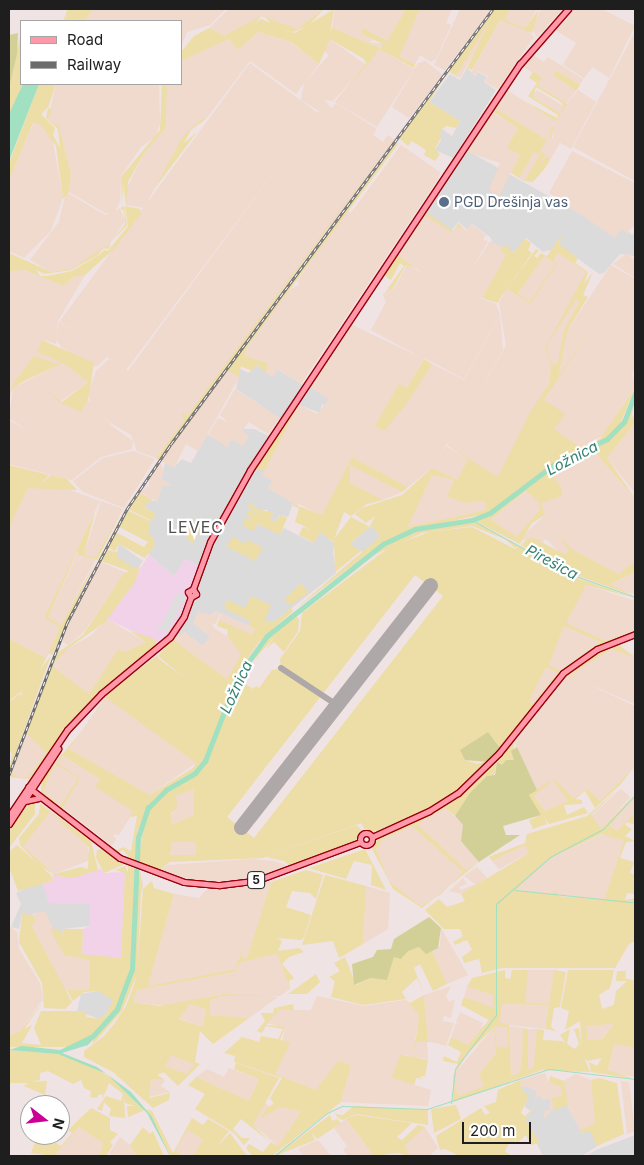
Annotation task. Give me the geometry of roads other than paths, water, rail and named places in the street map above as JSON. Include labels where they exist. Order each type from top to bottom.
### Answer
[{"type":"main road","points":[[9,816],[70,727],[101,694],[170,637],[191,596],[196,594],[193,589],[210,542],[248,473],[515,72],[568,9]]},
{"type":"main road","name":"5","points":[[360,842],[368,845],[372,837],[429,811],[458,793],[499,754],[563,673],[596,649],[635,634]]},
{"type":"main road","points":[[9,824],[29,789],[39,779],[70,727]]},
{"type":"main road","points":[[22,803],[39,797],[39,779]]},
{"type":"main road","name":"5","points":[[29,789],[97,842],[132,864],[147,871],[189,883],[239,883],[288,871],[360,842],[365,833],[372,837]]},
{"type":"waterway","name":"Ložnica","points":[[93,1036],[117,1009],[132,969],[138,838],[148,808],[166,790],[195,773],[205,761],[238,676],[267,636],[383,544],[415,529],[472,520],[490,513],[556,463],[607,439],[624,422],[635,394]]},
{"type":"waterway","name":"Pirešica","points":[[472,520],[570,574],[635,597]]},
{"type":"waterway","points":[[451,1103],[455,1069],[496,1015],[496,904],[550,857],[603,829],[635,795]]},
{"type":"waterway","points":[[515,890],[632,902]]},
{"type":"waterway","points":[[274,1156],[327,1113],[342,1106],[427,1109],[549,1069],[635,1079]]},
{"type":"railway","points":[[9,775],[67,623],[127,509],[171,444],[493,9]]},
{"type":"place","name":"PGD Drešinja vas","points":[[444,202]]},
{"type":"district","name":"LEVEC","points":[[196,527]]}]
